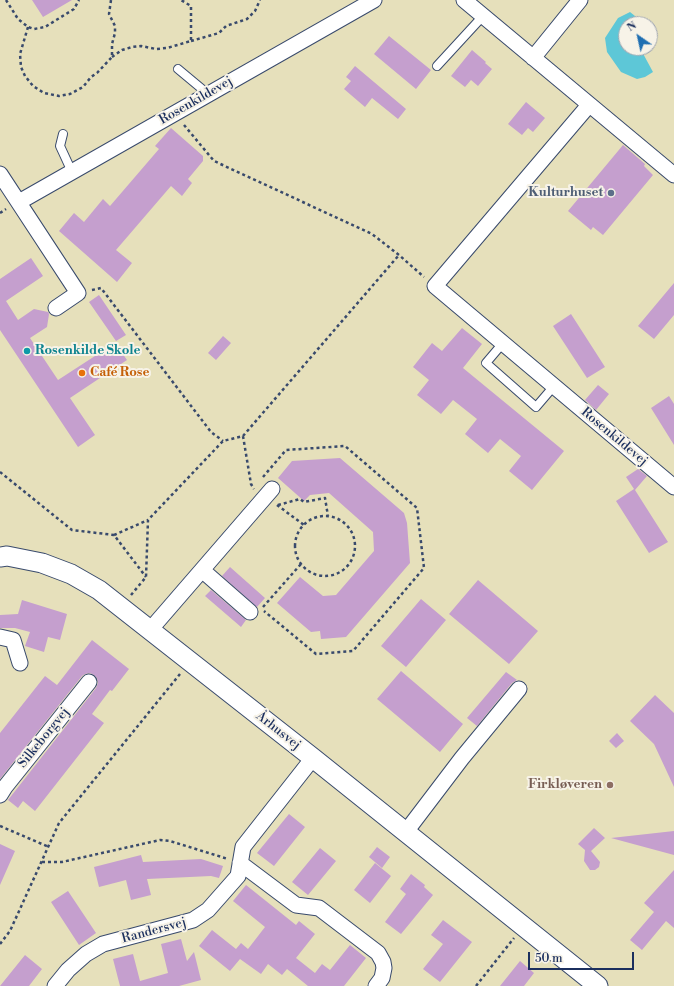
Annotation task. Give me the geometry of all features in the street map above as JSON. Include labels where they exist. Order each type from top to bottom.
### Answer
[{"type":"street","name":"Rosenkildevej","points":[[19,202],[374,0]]},
{"type":"street","points":[[464,0],[674,175]]},
{"type":"street","points":[[533,58],[580,0]]},
{"type":"street","points":[[435,286],[589,105]]},
{"type":"street","points":[[0,174],[78,293],[56,308]]},
{"type":"street","name":"Rosenkildevej","points":[[435,286],[674,487]]},
{"type":"street","points":[[150,630],[202,570],[262,489]]},
{"type":"street","name":"Århusvej","points":[[0,556],[42,563],[71,574],[99,590],[313,758],[598,986]]},
{"type":"street","points":[[202,570],[250,612]]},
{"type":"street","points":[[0,637],[13,640],[20,663]]},
{"type":"street","name":"Silkeborgvej","points":[[0,795],[89,682]]},
{"type":"street","points":[[405,833],[462,758],[519,689]]},
{"type":"street","name":"Randersvej","points":[[55,986],[68,970],[86,954],[103,944],[193,920],[208,910],[238,876],[243,848],[313,758]]},
{"type":"street","points":[[240,863],[296,905],[319,908],[378,953],[383,962],[384,968],[382,978],[376,986]]},
{"type":"lane","points":[[437,66],[483,16]]},
{"type":"lane","points":[[178,69],[208,94]]},
{"type":"lane","points":[[63,134],[60,146],[72,172]]},
{"type":"lane","points":[[503,343],[486,364],[536,407],[554,386]]},
{"type":"path","points":[[6,0],[18,18],[28,27],[39,29],[45,27],[74,9],[79,0]]},
{"type":"path","points":[[111,0],[109,14],[115,26],[115,35],[111,50],[112,57]]},
{"type":"path","points":[[181,0],[191,6],[191,41]]},
{"type":"path","points":[[28,27],[20,54],[21,67],[28,81],[44,93],[51,95],[66,95],[83,87],[112,57],[122,50],[141,46],[156,49],[167,48],[219,33],[226,26],[247,19],[254,11],[260,0]]},
{"type":"path","points":[[174,113],[214,161],[372,234],[435,286]]},
{"type":"path","points":[[0,472],[72,530],[114,535],[148,520],[223,441],[243,436],[399,255]]},
{"type":"path","points":[[78,293],[101,288],[211,432],[223,441]]},
{"type":"path","points":[[243,436],[251,484],[262,489],[278,505],[304,525]]},
{"type":"path","points":[[262,489],[286,450],[345,446],[417,508],[424,568],[353,651],[316,654],[261,609],[301,564]]},
{"type":"path","points":[[278,505],[300,499],[304,502],[325,498],[328,516]]},
{"type":"path","points":[[321,516],[333,517],[344,523],[352,533],[355,545],[353,557],[346,568],[335,574],[323,576],[311,572],[301,564],[296,553],[295,541],[300,529],[309,520],[321,516]]},
{"type":"path","points":[[120,608],[146,577],[148,520]]},
{"type":"path","points":[[114,535],[146,577]]},
{"type":"path","points":[[0,944],[10,931],[59,823],[180,674]]},
{"type":"path","points":[[0,826],[48,847]]},
{"type":"path","points":[[42,862],[62,862],[160,840],[170,841],[240,863]]},
{"type":"path","points":[[476,986],[514,938]]},
{"type":"water","points":[[630,12],[635,16],[622,16]]},
{"type":"water","points":[[618,18],[618,56],[644,56],[653,72],[645,77],[637,79],[621,72],[607,52],[605,38]]},
{"type":"building","points":[[32,0],[72,0],[43,17]]},
{"type":"building","points":[[389,36],[431,70],[416,89],[374,54]]},
{"type":"building","points":[[472,50],[492,69],[478,86],[471,80],[465,87],[451,76]]},
{"type":"building","points":[[355,66],[406,109],[398,119],[372,98],[365,107],[344,89],[351,81],[346,77]]},
{"type":"building","points":[[526,102],[545,118],[533,132],[528,128],[522,135],[508,124]]},
{"type":"building","points":[[171,128],[203,156],[203,161],[188,179],[192,183],[182,196],[171,186],[116,250],[132,263],[117,282],[59,231],[74,213],[84,222],[103,199],[110,206],[159,149],[155,146]]},
{"type":"building","name":"Kulturhuset","points":[[623,145],[645,164],[644,166],[653,175],[603,235],[593,227],[591,230],[568,211]]},
{"type":"building","name":"Rosenkilde Skole","points":[[31,258],[43,276],[6,301],[18,320],[34,309],[48,312],[47,327],[30,338],[58,380],[115,343],[127,360],[70,398],[95,435],[78,447],[0,330],[0,279]]},
{"type":"building","points":[[674,283],[674,315],[654,339],[638,326]]},
{"type":"building","points":[[99,295],[126,335],[116,341],[89,302]]},
{"type":"building","points":[[571,314],[605,367],[587,378],[553,326]]},
{"type":"building","points":[[462,328],[482,344],[463,368],[564,451],[532,490],[509,471],[521,456],[500,439],[488,453],[465,434],[477,419],[453,400],[441,414],[417,395],[429,380],[413,367],[432,343],[442,351]]},
{"type":"building","points":[[223,336],[231,343],[216,360],[208,353]]},
{"type":"building","points":[[598,385],[609,394],[596,410],[585,400]]},
{"type":"building","points":[[669,396],[674,404],[674,445],[651,408]]},
{"type":"building","points":[[340,458],[404,513],[407,523],[410,563],[346,637],[321,639],[320,631],[311,632],[277,603],[300,577],[323,596],[336,595],[374,551],[373,532],[329,493],[310,495],[304,501],[278,478],[292,461]]},
{"type":"building","points":[[638,469],[647,476],[635,490],[668,542],[649,553],[616,501],[634,489],[626,477]]},
{"type":"building","points":[[230,567],[265,598],[257,607],[222,576]]},
{"type":"building","points":[[478,580],[538,631],[509,664],[449,614]]},
{"type":"building","points":[[211,590],[246,620],[241,627],[205,596]]},
{"type":"building","points":[[421,599],[446,620],[406,667],[381,646]]},
{"type":"building","points":[[22,600],[67,614],[60,640],[48,637],[44,652],[25,646],[30,632],[15,628],[0,628],[0,615],[18,614]]},
{"type":"building","points":[[92,640],[129,669],[112,691],[110,690],[92,714],[104,723],[35,811],[23,801],[18,808],[8,800],[96,688],[98,683],[97,678],[90,673],[82,676],[0,779],[0,733],[45,676],[57,685]]},
{"type":"building","points":[[401,671],[463,724],[440,752],[377,699]]},
{"type":"building","points":[[506,672],[517,680],[512,683],[477,726],[467,718]]},
{"type":"building","points":[[655,695],[674,713],[674,787],[654,744],[630,721]]},
{"type":"building","points":[[617,733],[624,741],[616,748],[609,741]]},
{"type":"building","points":[[289,814],[305,827],[274,866],[257,853]]},
{"type":"building","points":[[594,828],[605,838],[591,851],[600,862],[599,867],[595,870],[590,870],[584,861],[585,850],[578,844]]},
{"type":"building","points":[[674,831],[674,855],[611,838]]},
{"type":"building","points":[[0,844],[15,851],[0,885]]},
{"type":"building","points":[[377,847],[390,857],[382,868],[369,857]]},
{"type":"building","points":[[320,848],[336,861],[308,895],[292,882]]},
{"type":"building","points":[[141,855],[143,862],[201,859],[223,866],[219,878],[211,876],[147,879],[151,895],[131,900],[126,880],[99,887],[94,867]]},
{"type":"building","points":[[375,863],[391,876],[370,903],[354,890]]},
{"type":"building","points":[[674,870],[674,928],[666,921],[642,950],[630,940],[654,912],[644,903]]},
{"type":"building","points":[[411,874],[425,885],[424,887],[433,895],[401,934],[385,922],[406,894],[400,889]]},
{"type":"building","points":[[246,885],[296,925],[299,921],[315,934],[296,958],[315,973],[322,964],[330,970],[350,945],[366,958],[344,986],[308,986],[287,969],[282,975],[268,964],[261,974],[240,959],[230,971],[199,946],[212,930],[236,949],[241,943],[248,949],[265,927],[233,901]]},
{"type":"building","points":[[68,891],[96,933],[79,945],[51,902]]},
{"type":"building","points":[[443,920],[472,942],[440,982],[423,969],[443,944],[431,935]]},
{"type":"building","points":[[181,939],[187,961],[194,952],[201,980],[179,986],[120,986],[113,959],[133,954],[140,981],[168,973],[161,944]]},
{"type":"building","points":[[25,955],[42,969],[29,986],[0,986]]},
{"type":"building","points":[[520,961],[534,973],[524,986],[500,986]]},
{"type":"place","name":"Kulturhuset","points":[[611,193]]},
{"type":"place","name":"Rosenkilde Skole","points":[[27,351]]},
{"type":"place","name":"Café Rose","points":[[82,373]]},
{"type":"place","name":"Firkløveren","points":[[610,785]]}]
